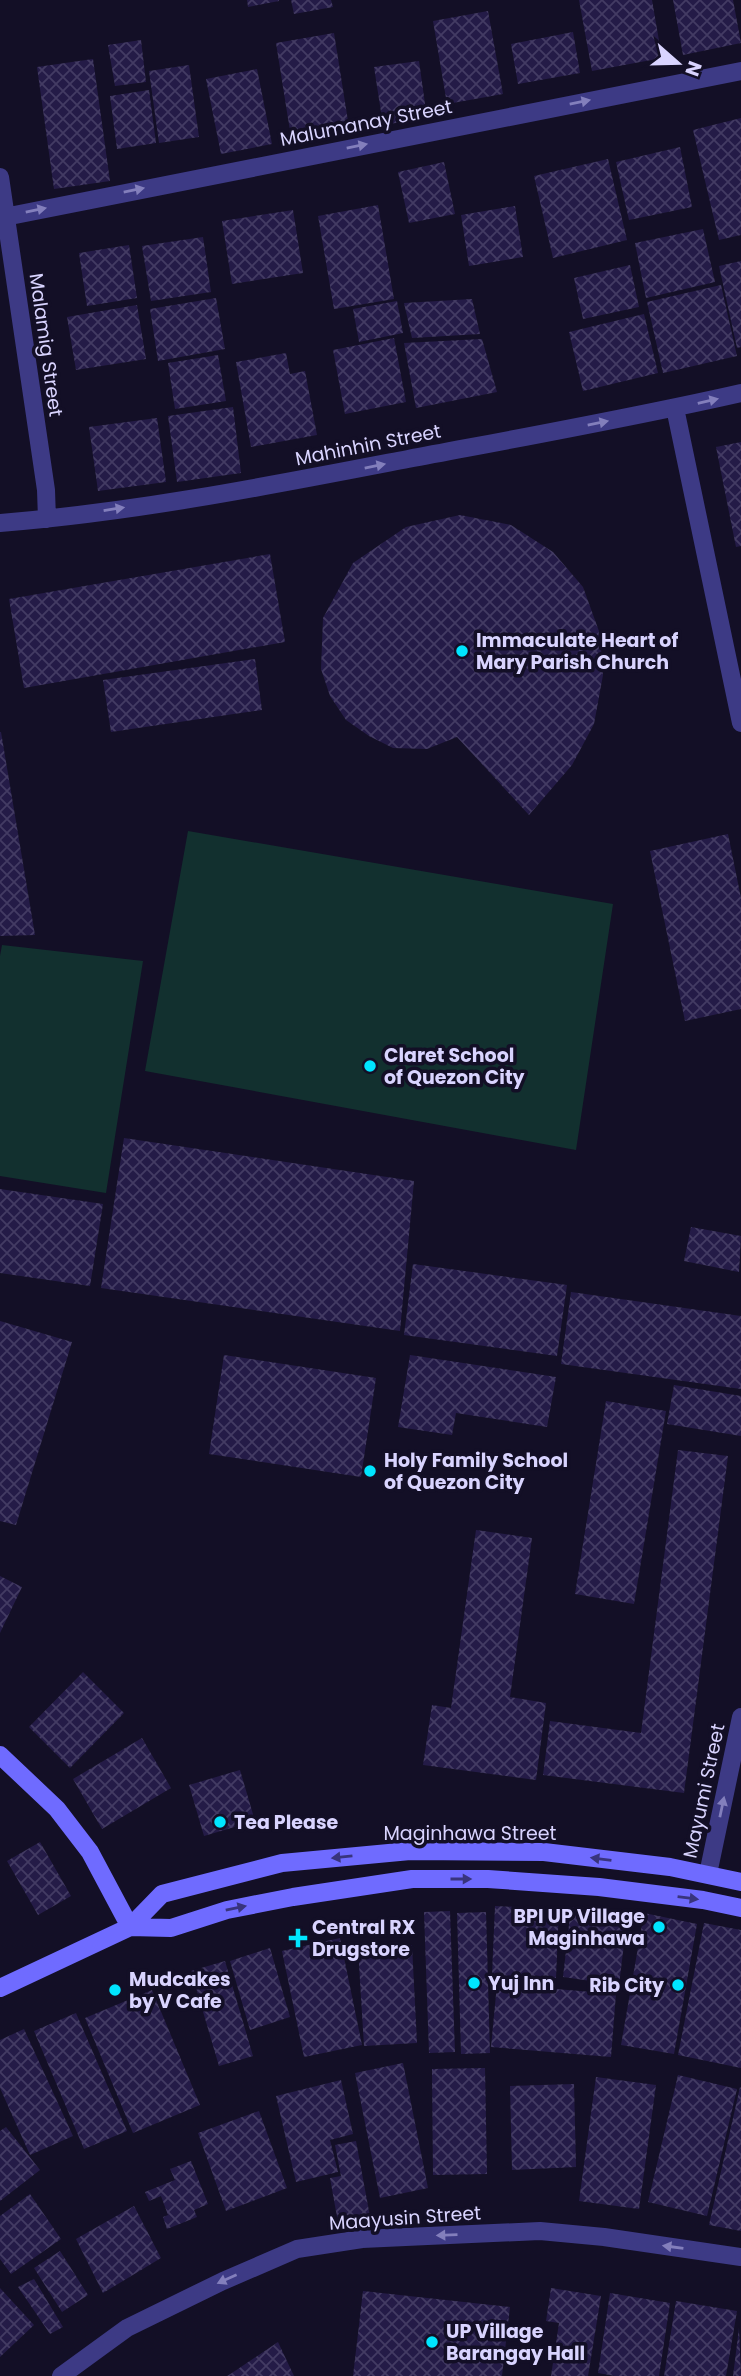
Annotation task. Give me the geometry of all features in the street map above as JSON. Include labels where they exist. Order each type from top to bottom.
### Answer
[{"type":"street","name":"Malumanay Street","points":[[3,218],[741,71]]},
{"type":"street","name":"Malamig Street","points":[[0,177],[3,218],[46,489],[47,519]]},
{"type":"street","name":"Mahinhin Street","points":[[0,523],[47,519],[274,485],[741,393]]},
{"type":"street","points":[[675,408],[740,716]]},
{"type":"street","name":"Mayumi Street","points":[[708,1874],[741,1717]]},
{"type":"street","points":[[0,1755],[57,1809],[90,1852],[130,1927]]},
{"type":"street","name":"Maginhawa Street","points":[[0,1988],[130,1927],[162,1895],[282,1863],[410,1851],[544,1852],[670,1867],[741,1881]]},
{"type":"street","name":"Maginhawa Street","points":[[130,1927],[171,1928],[227,1910],[293,1896],[412,1879],[488,1879],[599,1887],[703,1900],[741,1908]]},
{"type":"street","name":"Maayusin Street","points":[[61,2376],[127,2328],[223,2281],[297,2249],[362,2239],[540,2231],[604,2237],[741,2257]]},
{"type":"green space","points":[[188,831],[613,904],[576,1150],[145,1071]]},
{"type":"green space","points":[[2,945],[143,961],[106,1193],[0,1176]]},
{"type":"building","points":[[247,0],[279,0],[279,1],[248,7]]},
{"type":"building","points":[[291,0],[331,0],[333,7],[294,14]]},
{"type":"building","points":[[579,0],[652,0],[662,58],[592,71]]},
{"type":"building","points":[[673,0],[733,0],[741,43],[683,55]]},
{"type":"building","points":[[488,11],[503,94],[447,104],[433,21]]},
{"type":"building","points":[[573,32],[580,73],[518,84],[511,44]]},
{"type":"building","points":[[334,33],[348,121],[290,131],[276,43]]},
{"type":"building","points":[[141,40],[146,82],[115,86],[108,45]]},
{"type":"building","points":[[93,59],[110,181],[54,189],[37,67]]},
{"type":"building","points":[[419,61],[427,118],[383,125],[374,67]]},
{"type":"building","points":[[189,65],[199,137],[159,143],[149,71]]},
{"type":"building","points":[[257,69],[272,144],[221,154],[206,79]]},
{"type":"building","points":[[149,90],[156,143],[117,149],[110,96]]},
{"type":"building","points":[[741,118],[741,235],[719,240],[693,130]]},
{"type":"building","points":[[680,147],[692,207],[629,220],[616,162]]},
{"type":"building","points":[[608,159],[627,240],[553,258],[534,176]]},
{"type":"building","points":[[444,162],[455,214],[409,223],[398,172]]},
{"type":"building","points":[[378,205],[394,299],[334,309],[318,216]]},
{"type":"building","points":[[515,206],[523,257],[469,266],[461,215]]},
{"type":"building","points":[[293,210],[303,273],[232,284],[222,221]]},
{"type":"building","points":[[703,229],[715,282],[646,298],[635,243]]},
{"type":"building","points":[[203,237],[211,292],[151,301],[142,246]]},
{"type":"building","points":[[129,245],[137,298],[87,306],[79,253]]},
{"type":"building","points":[[741,261],[741,347],[737,348],[719,266]]},
{"type":"building","points":[[630,265],[639,307],[583,319],[574,278]]},
{"type":"building","points":[[721,285],[737,356],[663,373],[647,302]]},
{"type":"building","points":[[216,298],[225,349],[158,361],[150,309]]},
{"type":"building","points":[[472,299],[480,334],[412,338],[404,303]]},
{"type":"building","points":[[397,301],[403,333],[359,342],[353,309]]},
{"type":"building","points":[[137,305],[146,359],[76,370],[67,317]]},
{"type":"building","points":[[644,314],[658,373],[583,391],[569,332]]},
{"type":"building","points":[[394,338],[406,402],[345,414],[333,350]]},
{"type":"building","points":[[482,339],[497,392],[416,408],[404,343]]},
{"type":"building","points":[[286,353],[290,374],[305,371],[317,435],[251,447],[236,362]]},
{"type":"building","points":[[218,355],[226,401],[175,409],[168,363]]},
{"type":"building","points":[[233,407],[241,473],[177,482],[168,416]]},
{"type":"building","points":[[157,418],[166,482],[98,491],[89,427]]},
{"type":"building","points":[[741,442],[741,546],[736,547],[716,447]]},
{"type":"building","name":"Immaculate Heart of Mary Parish Church","points":[[460,515],[511,525],[553,552],[583,587],[600,634],[603,675],[594,724],[572,765],[529,815],[457,737],[427,749],[393,748],[346,720],[330,696],[321,669],[323,618],[353,563],[406,527]]},
{"type":"building","points":[[270,554],[285,642],[24,688],[9,599]]},
{"type":"building","points":[[255,659],[262,710],[111,732],[103,680]]},
{"type":"building","points":[[1,732],[35,935],[0,936]]},
{"type":"building","points":[[728,834],[741,898],[741,1009],[685,1021],[650,851]]},
{"type":"building","points":[[124,1138],[414,1181],[400,1331],[101,1288]]},
{"type":"building","points":[[0,1189],[103,1204],[90,1286],[0,1273]]},
{"type":"building","points":[[691,1227],[741,1236],[739,1272],[684,1261]]},
{"type":"building","points":[[413,1264],[567,1285],[557,1356],[404,1335]]},
{"type":"building","points":[[571,1292],[741,1316],[741,1389],[561,1364]]},
{"type":"building","points":[[0,1321],[72,1342],[16,1525],[0,1521]]},
{"type":"building","points":[[224,1355],[376,1378],[361,1477],[209,1454]]},
{"type":"building","points":[[410,1355],[556,1377],[547,1427],[456,1413],[452,1435],[398,1427]]},
{"type":"building","points":[[674,1385],[741,1396],[741,1436],[667,1424]]},
{"type":"building","points":[[606,1401],[666,1411],[634,1604],[575,1594]]},
{"type":"building","points":[[678,1450],[728,1456],[684,1793],[543,1775],[550,1721],[641,1733]]},
{"type":"building","points":[[476,1530],[532,1538],[510,1697],[546,1703],[536,1780],[423,1765],[432,1705],[451,1708]]},
{"type":"building","points":[[0,1576],[22,1587],[0,1633]]},
{"type":"building","points":[[83,1672],[124,1713],[70,1768],[29,1727]]},
{"type":"building","points":[[142,1738],[171,1788],[102,1829],[73,1779]]},
{"type":"building","points":[[240,1770],[255,1821],[204,1836],[189,1785]]},
{"type":"building","points":[[40,1842],[71,1896],[38,1915],[7,1861]]},
{"type":"building","points":[[495,1906],[559,1909],[556,1978],[492,1975]]},
{"type":"building","points":[[571,1907],[628,1911],[619,1985],[563,1977]]},
{"type":"building","points":[[450,1911],[455,2052],[429,2053],[424,1912]]},
{"type":"building","name":"Yuj Inn","points":[[486,1912],[490,2053],[461,2054],[457,1913]]},
{"type":"building","points":[[644,1913],[697,1924],[674,2054],[621,2045]]},
{"type":"building","points":[[704,1923],[741,1930],[741,2068],[678,2055]]},
{"type":"building","points":[[340,1938],[362,2045],[304,2057],[282,1951]]},
{"type":"building","points":[[412,1945],[417,2043],[364,2046],[358,1948]]},
{"type":"building","points":[[270,1948],[290,2017],[250,2030],[230,1961]]},
{"type":"building","points":[[225,1961],[253,2056],[219,2066],[191,1971]]},
{"type":"building","points":[[497,1984],[616,1994],[611,2057],[491,2047]]},
{"type":"building","points":[[152,1990],[200,2105],[133,2133],[85,2018]]},
{"type":"building","points":[[76,2013],[127,2131],[84,2149],[34,2031]]},
{"type":"building","points":[[24,2029],[73,2136],[30,2155],[0,2088],[0,2040]]},
{"type":"building","points":[[403,2063],[428,2188],[380,2198],[355,2073]]},
{"type":"building","points":[[485,2068],[487,2174],[433,2175],[432,2069]]},
{"type":"building","points":[[678,2075],[737,2089],[707,2216],[648,2202]]},
{"type":"building","points":[[596,2077],[656,2085],[639,2209],[579,2201]]},
{"type":"building","points":[[341,2080],[353,2134],[330,2140],[338,2172],[296,2182],[276,2096]]},
{"type":"building","points":[[574,2084],[576,2167],[512,2170],[510,2086]]},
{"type":"building","points":[[741,2088],[741,2231],[709,2225]]},
{"type":"building","points":[[259,2111],[287,2188],[226,2211],[198,2133]]},
{"type":"building","points":[[6,2127],[40,2170],[0,2201],[0,2131]]},
{"type":"building","points":[[356,2141],[371,2222],[339,2228],[330,2178],[341,2176],[335,2145]]},
{"type":"building","points":[[191,2161],[208,2204],[194,2210],[197,2217],[167,2229],[163,2217],[168,2215],[161,2196],[149,2201],[145,2192],[175,2180],[170,2169]]},
{"type":"building","points":[[30,2194],[61,2239],[11,2274],[0,2259],[0,2216]]},
{"type":"building","points":[[134,2206],[161,2258],[103,2293],[76,2239]]},
{"type":"building","points":[[60,2251],[88,2295],[62,2312],[34,2268]]},
{"type":"building","points":[[34,2279],[63,2327],[50,2334],[18,2287]]},
{"type":"building","points":[[0,2288],[34,2325],[0,2357]]},
{"type":"building","points":[[551,2288],[601,2296],[588,2376],[551,2376],[559,2323],[546,2321]]},
{"type":"building","name":"UP Village Barangay Hall","points":[[363,2291],[510,2307],[502,2376],[353,2376]]},
{"type":"building","points":[[610,2293],[670,2303],[659,2376],[615,2376],[598,2373]]},
{"type":"building","points":[[676,2301],[737,2311],[726,2376],[664,2376]]},
{"type":"building","points":[[739,2328],[741,2376],[733,2376]]},
{"type":"building","points":[[278,2342],[294,2376],[227,2376],[232,2373]]},
{"type":"place","name":"Immaculate Heart of Mary Parish Church","points":[[462,651]]},
{"type":"place","name":"Claret School of Quezon City","points":[[370,1066]]},
{"type":"place","name":"Holy Family School of Quezon City","points":[[370,1471]]},
{"type":"place","name":"Tea Please","points":[[220,1822]]},
{"type":"place","name":"BPI UP Village Maginhawa","points":[[659,1927]]},
{"type":"place","name":"Central RX Drugstore","points":[[298,1938]]},
{"type":"place","name":"Yuj Inn","points":[[474,1983]]},
{"type":"place","name":"Rib City","points":[[678,1985]]},
{"type":"place","name":"Mudcakes by V Cafe","points":[[115,1990]]},
{"type":"place","name":"UP Village Barangay Hall","points":[[432,2342]]}]
